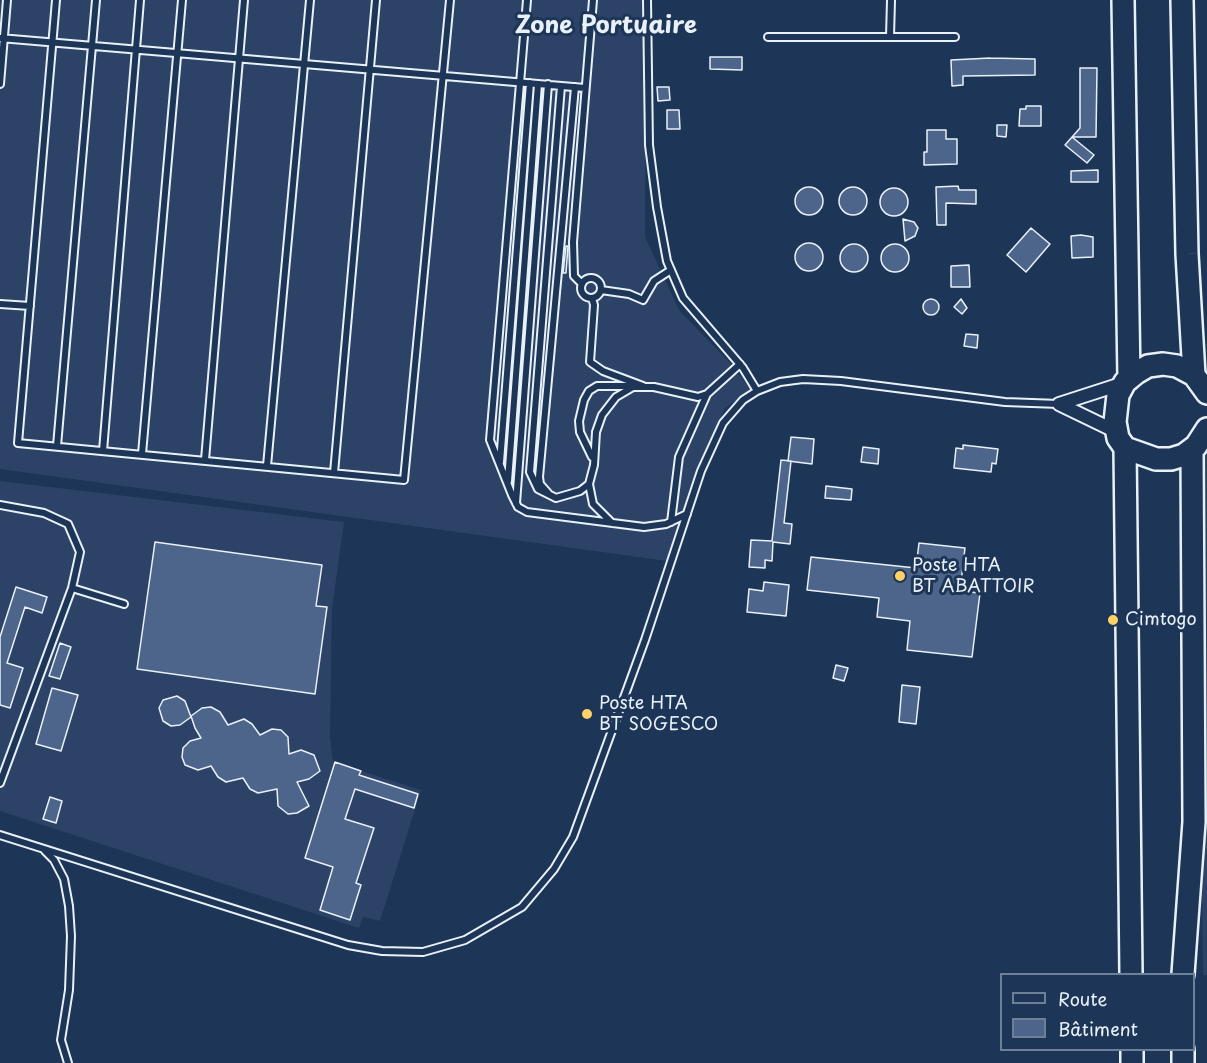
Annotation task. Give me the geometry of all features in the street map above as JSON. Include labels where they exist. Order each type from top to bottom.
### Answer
[{"type":"highway","points":[[1123,0],[1127,381]]},
{"type":"highway","points":[[1182,0],[1188,276],[1194,375]]},
{"type":"highway","points":[[1131,973],[1121,440],[1115,409],[1118,395],[1127,381],[1149,366],[1163,364],[1177,366],[1194,375],[1207,393]]},
{"type":"highway","points":[[1121,440],[1156,459],[1171,459],[1192,449],[1207,429]]},
{"type":"highway","points":[[1183,973],[1194,822],[1192,449]]},
{"type":"street","points":[[1059,404],[1127,381]]},
{"type":"street","points":[[1059,404],[1121,440]]},
{"type":"lane","points":[[0,84],[2,38],[8,0]]},
{"type":"lane","points":[[56,0],[18,442],[404,480],[450,0]]},
{"type":"lane","points":[[57,446],[96,0]]},
{"type":"lane","points":[[103,451],[140,0]]},
{"type":"lane","points":[[142,454],[182,0]]},
{"type":"lane","points":[[205,460],[244,0]]},
{"type":"lane","points":[[267,466],[310,0]]},
{"type":"lane","points":[[334,473],[376,0]]},
{"type":"lane","points":[[527,0],[489,432],[516,503],[527,512],[644,528],[671,522],[687,514]]},
{"type":"lane","points":[[592,0],[573,261],[574,276],[582,284],[584,295],[592,298]]},
{"type":"lane","points":[[647,0],[649,146],[657,207],[672,270],[683,298],[740,364],[757,391]]},
{"type":"lane","points":[[890,37],[891,0]]},
{"type":"lane","points":[[768,37],[955,37]]},
{"type":"lane","points":[[2,38],[585,88]]},
{"type":"lane","points":[[500,465],[530,83]]},
{"type":"lane","points":[[507,484],[538,84]]},
{"type":"lane","points":[[516,503],[548,84]]},
{"type":"lane","points":[[561,86],[530,472],[538,489],[556,498],[580,492],[589,484]]},
{"type":"lane","points":[[556,498],[540,484],[539,477],[575,87]]},
{"type":"lane","points":[[592,298],[601,290],[629,294],[643,300],[654,281],[672,270]]},
{"type":"lane","points":[[582,284],[587,279],[594,279],[599,283],[601,290]]},
{"type":"lane","points":[[592,298],[594,305],[590,362],[603,370],[645,387]]},
{"type":"lane","points":[[0,304],[30,306]]},
{"type":"lane","points":[[671,522],[679,457],[707,394],[740,364]]},
{"type":"lane","points":[[0,835],[306,934],[356,947],[382,951],[423,952],[465,940],[522,908],[554,869],[573,837],[597,778],[701,471],[723,423],[743,400],[757,391],[780,382],[813,380],[1005,402],[1059,404]]},
{"type":"lane","points":[[594,465],[590,449],[580,432],[579,421],[584,400],[589,391],[607,385],[645,387],[698,397],[707,394]]},
{"type":"lane","points":[[613,524],[593,504],[589,484],[594,465],[596,432],[606,407],[633,387],[645,387]]},
{"type":"lane","points":[[0,505],[44,513],[68,524],[80,552],[72,588],[0,783]]},
{"type":"lane","points":[[72,588],[124,604]]},
{"type":"lane","points":[[43,849],[54,860],[64,879],[69,906],[71,936],[69,990],[62,1019],[61,1040],[68,1063]]},
{"type":"shaded area","points":[[0,0],[646,0],[645,237],[679,310],[730,363],[751,390],[725,408],[667,561],[0,469]]},
{"type":"shaded area","points":[[1207,452],[1207,975],[1203,975],[1197,459]]},
{"type":"shaded area","points":[[0,481],[344,522],[332,609],[330,737],[333,762],[421,790],[380,921],[363,917],[359,928],[0,811]]},
{"type":"building","points":[[710,57],[742,57],[742,70],[710,69]]},
{"type":"building","points":[[1035,59],[1035,75],[963,76],[963,85],[952,86],[951,60]]},
{"type":"building","points":[[1080,68],[1097,68],[1096,137],[1072,137],[1080,128]]},
{"type":"building","points":[[657,87],[669,87],[670,100],[658,101]]},
{"type":"building","points":[[1026,106],[1041,106],[1041,126],[1019,126],[1020,109],[1026,109]]},
{"type":"building","points":[[667,110],[679,110],[680,129],[667,129]]},
{"type":"building","points":[[997,125],[1007,125],[1006,137],[997,136]]},
{"type":"building","points":[[927,130],[946,130],[946,139],[957,139],[957,164],[924,165],[924,152],[927,152]]},
{"type":"building","points":[[1072,137],[1094,155],[1087,163],[1065,145]]},
{"type":"building","points":[[1098,170],[1098,182],[1071,182],[1071,171]]},
{"type":"building","points":[[958,186],[959,190],[976,190],[976,204],[946,203],[946,225],[937,225],[936,187]]},
{"type":"building","points":[[809,187],[819,191],[823,201],[819,211],[809,215],[799,211],[795,201],[799,191]]},
{"type":"building","points":[[853,187],[863,191],[867,201],[863,211],[853,215],[843,211],[839,201],[843,191]]},
{"type":"building","points":[[894,188],[904,192],[908,202],[904,212],[894,216],[884,212],[880,202],[884,192]]},
{"type":"building","points":[[903,219],[914,222],[918,228],[915,236],[905,241]]},
{"type":"building","points":[[1031,228],[1050,244],[1026,272],[1007,255]]},
{"type":"building","points":[[1071,236],[1093,237],[1093,257],[1072,258]]},
{"type":"building","points":[[809,243],[819,247],[823,257],[819,267],[809,271],[799,267],[795,257],[799,247]]},
{"type":"building","points":[[854,244],[864,248],[868,258],[864,268],[854,272],[844,268],[840,258],[844,248]]},
{"type":"building","points":[[895,244],[905,248],[909,258],[905,268],[895,272],[885,268],[881,258],[885,248]]},
{"type":"building","points":[[566,246],[568,246],[566,273],[563,273]]},
{"type":"building","points":[[969,265],[970,287],[951,287],[951,266]]},
{"type":"building","points":[[928,299],[934,299],[939,307],[937,313],[928,315],[923,310],[923,304]]},
{"type":"building","points":[[961,299],[967,308],[962,314],[954,307]]},
{"type":"building","points":[[966,334],[978,335],[977,348],[964,346]]},
{"type":"building","points":[[791,437],[814,439],[812,464],[788,461]]},
{"type":"building","points":[[963,445],[998,449],[996,464],[992,463],[991,472],[954,468],[956,448],[963,449]]},
{"type":"building","points":[[863,447],[879,449],[878,464],[861,462]]},
{"type":"building","points":[[781,460],[791,461],[784,523],[792,524],[790,544],[773,542],[772,561],[765,560],[765,568],[749,567],[751,540],[772,541]]},
{"type":"building","points":[[826,486],[852,489],[851,500],[825,498]]},
{"type":"building","points":[[155,542],[322,565],[316,606],[327,607],[315,694],[137,669]]},
{"type":"building","points":[[919,543],[965,548],[960,591],[980,593],[972,657],[907,650],[910,621],[877,617],[879,598],[807,590],[811,557],[916,568]]},
{"type":"building","points":[[764,582],[789,585],[786,616],[747,612],[749,589],[763,591]]},
{"type":"building","points":[[16,587],[47,597],[42,613],[25,607],[7,663],[23,668],[10,708],[0,705],[0,637]]},
{"type":"building","points":[[60,643],[71,647],[60,679],[49,676]]},
{"type":"building","points":[[836,665],[848,668],[844,681],[833,678]]},
{"type":"building","points":[[902,685],[920,687],[916,724],[899,722]]},
{"type":"building","points":[[52,688],[78,695],[61,751],[36,744]]},
{"type":"building","points":[[177,696],[185,701],[191,717],[180,725],[171,726],[163,721],[159,708],[163,700]]},
{"type":"building","points":[[211,707],[220,712],[228,725],[244,719],[252,724],[260,735],[272,729],[281,730],[288,737],[289,754],[301,750],[314,755],[320,771],[309,779],[297,782],[309,806],[297,813],[288,814],[278,806],[277,789],[258,793],[250,789],[243,778],[226,782],[218,777],[211,766],[198,770],[185,765],[182,757],[183,748],[190,741],[201,738],[191,716],[202,708]]},
{"type":"building","points":[[335,762],[361,771],[359,775],[418,794],[414,808],[355,789],[345,819],[374,828],[356,883],[361,885],[350,920],[320,910],[333,867],[305,858]]},
{"type":"building","points":[[50,797],[62,801],[56,823],[43,819]]},
{"type":"place","name":"Poste HTA BT ABATTOIR","points":[[900,576]]},
{"type":"place","name":"Cimtogo","points":[[1113,620]]},
{"type":"place","name":"Poste HTA BT SOGESCO","points":[[587,714]]},
{"type":"district","name":"Zone Portuaire","points":[[606,26]]}]
